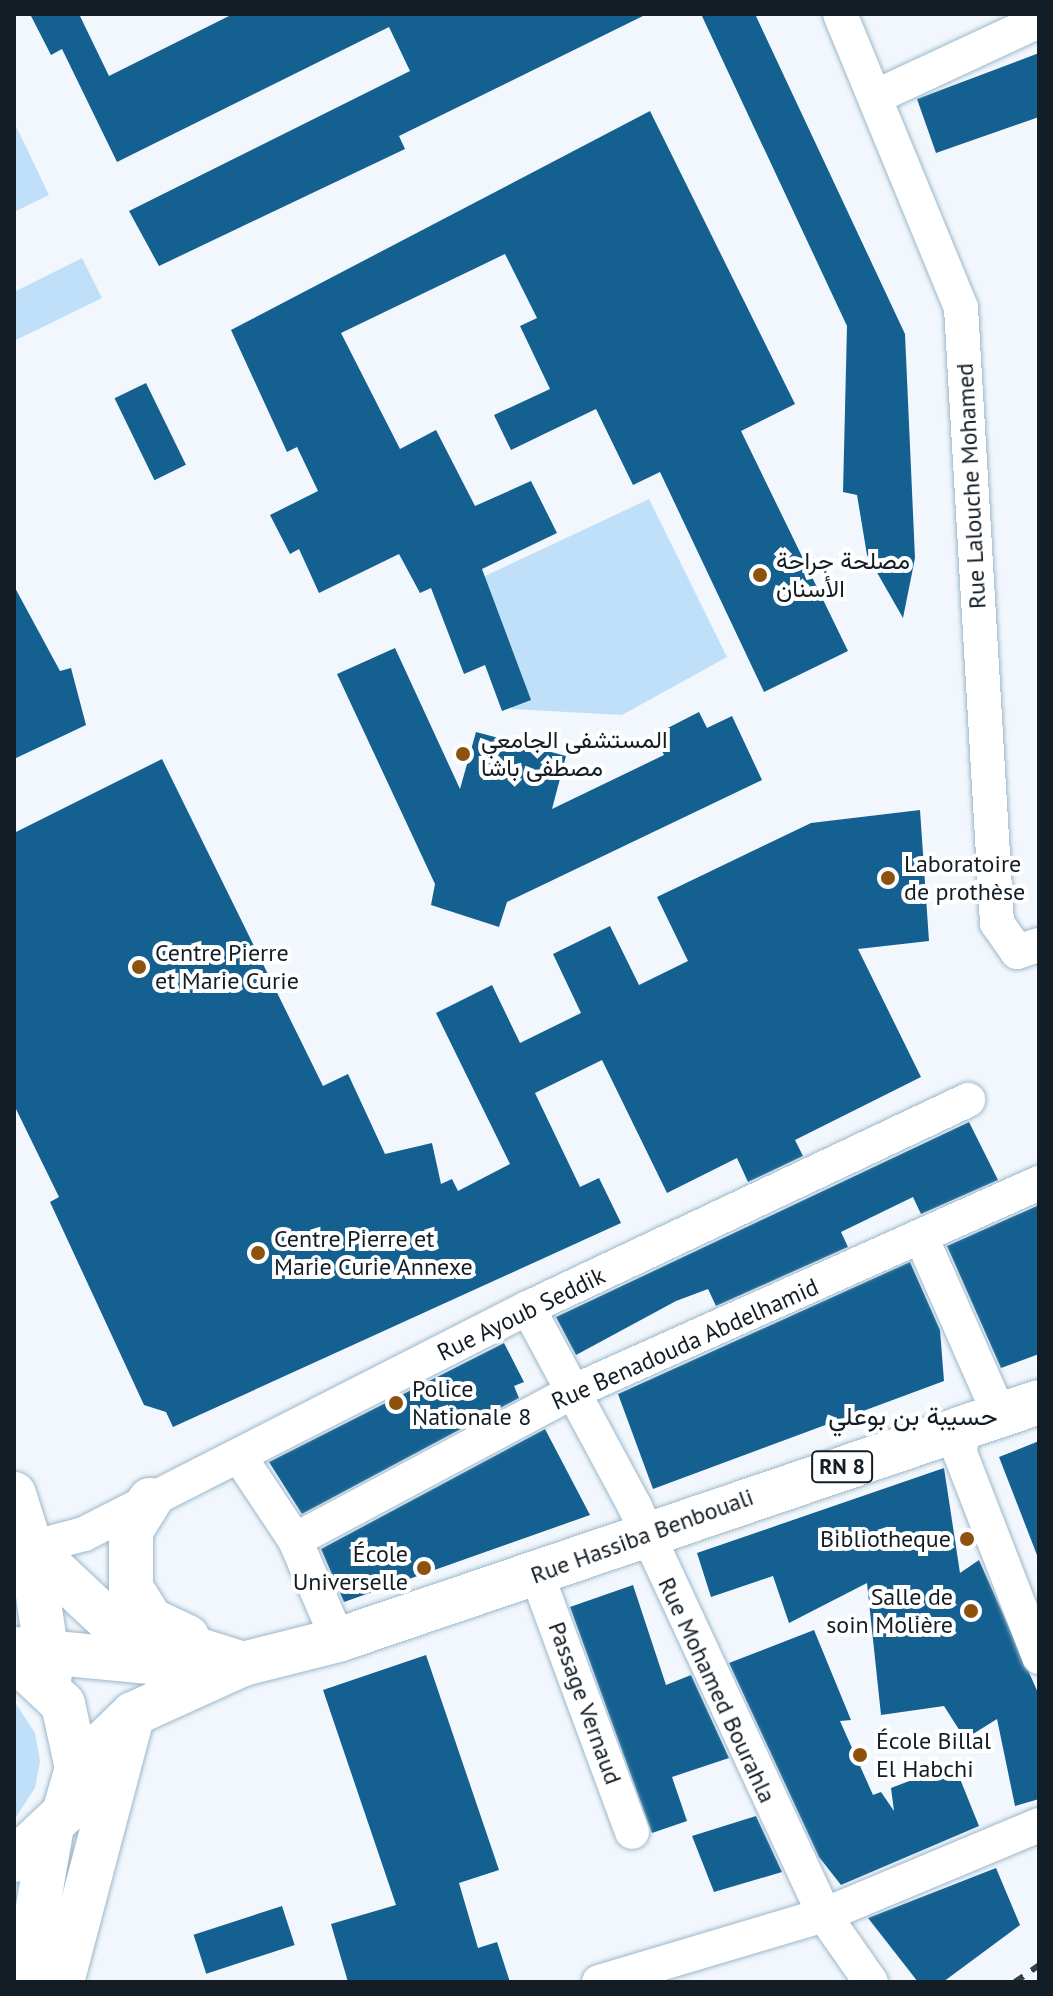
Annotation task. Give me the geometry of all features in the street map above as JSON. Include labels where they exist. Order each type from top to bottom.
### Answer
[{"type":"main road","name":"Rue Hassiba Benbouali","points":[[77,1768],[133,1714],[243,1664],[338,1640],[537,1575],[645,1532],[1001,1415]]},
{"type":"main road","points":[[14,1494],[31,1548],[32,1660],[72,1724],[77,1768],[51,1832],[25,1982]]},
{"type":"main road","points":[[150,1500],[131,1530],[131,1588],[151,1620],[243,1664]]},
{"type":"main road","points":[[31,1548],[110,1622],[243,1664]]},
{"type":"main road","name":"Rue Hassiba Benbouali","points":[[32,1660],[150,1665],[243,1664]]},
{"type":"main road","points":[[62,1982],[133,1714]]},
{"type":"main road","points":[[14,1860],[51,1832]]},
{"type":"street","name":"Rue Lalouche Mohamed","points":[[840,14],[961,308],[997,923],[1017,952],[1039,945]]},
{"type":"street","points":[[875,97],[1039,21]]},
{"type":"street","name":"Rue Ayoub Seddik","points":[[31,1548],[84,1534],[528,1308],[968,1100]]},
{"type":"street","name":"Rue Benadouda Abdelhamid","points":[[295,1540],[568,1394],[922,1239],[1039,1183]]},
{"type":"street","points":[[922,1239],[1001,1415],[960,1453],[1039,1657]]},
{"type":"street","name":"Rue Mohamed Bourahla","points":[[528,1308],[568,1394],[645,1532],[824,1915],[871,1982]]},
{"type":"street","points":[[239,1456],[295,1540],[338,1640]]},
{"type":"street","name":"Passage Vernaud","points":[[537,1575],[632,1832]]},
{"type":"street","points":[[599,1982],[824,1915],[1039,1825]]},
{"type":"shaded area","points":[[14,122],[49,195],[14,212]]},
{"type":"shaded area","points":[[82,258],[102,298],[14,341],[14,292]]},
{"type":"shaded area","points":[[649,499],[727,657],[622,715],[512,709],[449,593]]},
{"type":"shaded area","points":[[14,1701],[35,1733],[40,1761],[35,1788],[14,1820]]},
{"type":"building","points":[[30,14],[79,14],[109,76],[233,14],[647,14],[399,136],[405,149],[159,266],[129,211],[410,71],[389,27],[117,162],[62,49],[51,55]]},
{"type":"building","points":[[701,14],[755,14],[905,334],[915,558],[903,618],[867,555],[857,495],[843,492],[847,326]]},
{"type":"building","points":[[1039,53],[1039,117],[936,153],[917,99]]},
{"type":"building","points":[[650,111],[795,404],[741,431],[848,651],[764,692],[660,472],[633,485],[596,409],[511,450],[494,415],[550,389],[520,326],[537,318],[505,254],[341,333],[400,449],[436,430],[475,506],[531,481],[557,533],[482,569],[531,700],[502,711],[485,665],[464,674],[431,588],[420,593],[399,554],[319,593],[299,549],[290,554],[270,515],[318,491],[297,447],[287,452],[231,330]]},
{"type":"building","points":[[146,383],[186,465],[154,480],[115,398]]},
{"type":"building","points":[[14,586],[60,671],[71,668],[86,725],[14,759]]},
{"type":"building","points":[[395,648],[460,789],[476,732],[566,756],[552,809],[664,755],[654,735],[699,712],[707,728],[732,716],[762,780],[507,902],[499,927],[431,905],[435,884],[337,674]]},
{"type":"building","points":[[162,759],[323,1086],[348,1074],[385,1154],[432,1143],[441,1184],[452,1179],[458,1191],[510,1164],[436,1013],[492,985],[520,1043],[581,1013],[553,954],[610,926],[639,985],[688,961],[657,897],[811,823],[920,810],[929,941],[858,949],[921,1077],[795,1140],[803,1156],[748,1182],[737,1158],[667,1193],[602,1060],[535,1093],[580,1187],[599,1178],[621,1223],[173,1427],[166,1412],[144,1405],[50,1202],[59,1197],[14,1105],[14,833]]},
{"type":"building","points":[[969,1122],[998,1180],[921,1214],[913,1197],[841,1232],[848,1247],[716,1306],[708,1289],[676,1301],[576,1355],[556,1317]]},
{"type":"building","points":[[1039,1205],[1039,1354],[1001,1368],[947,1246]]},
{"type":"building","points":[[910,1262],[940,1330],[944,1381],[653,1489],[618,1394]]},
{"type":"building","points":[[504,1343],[524,1382],[514,1386],[519,1398],[302,1514],[269,1462]]},
{"type":"building","points":[[545,1429],[590,1515],[344,1602],[321,1549]]},
{"type":"building","points":[[1039,1441],[1039,1555],[1037,1555],[999,1457]]},
{"type":"building","points":[[944,1468],[960,1573],[979,1560],[1039,1695],[1039,1799],[1015,1806],[997,1719],[965,1739],[944,1706],[881,1715],[867,1583],[789,1623],[773,1576],[711,1597],[697,1553]]},
{"type":"building","points":[[633,1585],[666,1685],[691,1675],[729,1758],[672,1777],[687,1821],[652,1833],[570,1607]]},
{"type":"building","name":"École Billal El Habchi","points":[[814,1630],[851,1720],[840,1721],[873,1795],[881,1792],[894,1811],[891,1788],[954,1764],[979,1826],[841,1885],[819,1857],[729,1663]]},
{"type":"building","points":[[426,1655],[499,1870],[459,1883],[478,1948],[497,1942],[510,1982],[348,1982],[331,1924],[396,1905],[323,1690]]},
{"type":"building","points":[[756,1816],[782,1872],[714,1892],[692,1836]]},
{"type":"building","points":[[996,1868],[1020,1925],[943,1982],[918,1982],[868,1918]]},
{"type":"building","points":[[282,1906],[295,1945],[206,1974],[194,1935]]},
{"type":"railway","points":[[1015,1982],[1039,1965]]},
{"type":"place","name":"مصلحة جراحة الأسنان","points":[[760,575]]},
{"type":"place","name":"المستشفى الجامعي مصطفى باشا","points":[[463,754]]},
{"type":"place","name":"Laboratoire de prothèse","points":[[888,878]]},
{"type":"place","name":"Centre Pierre et Marie Curie","points":[[139,967]]},
{"type":"place","name":"Centre Pierre et Marie Curie Annexe","points":[[258,1253]]},
{"type":"place","name":"Police Nationale 8","points":[[396,1403]]},
{"type":"place","name":"Bibliotheque","points":[[967,1539]]},
{"type":"place","name":"École Universelle","points":[[424,1568]]},
{"type":"place","name":"Salle de soin Molière","points":[[971,1611]]},
{"type":"place","name":"École Billal El Habchi","points":[[860,1755]]},
{"type":"district","name":"حسيبة بن بوعلي","points":[[913,1416]]}]
